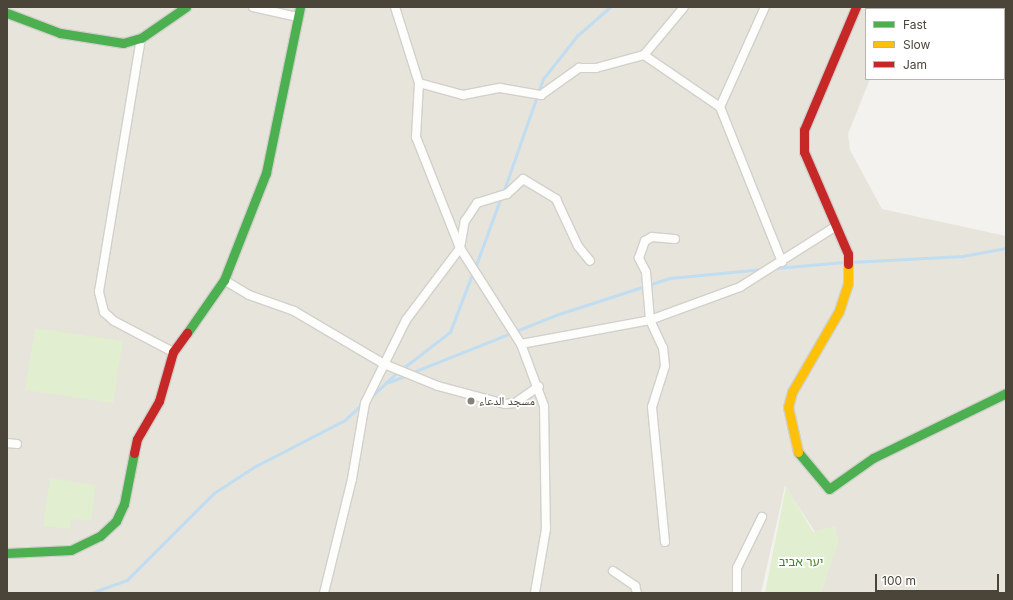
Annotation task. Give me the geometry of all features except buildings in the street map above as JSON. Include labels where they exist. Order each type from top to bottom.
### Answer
[{"type":"street","points":[[10,11],[60,33],[100,42],[123,43],[141,38],[186,7]]},
{"type":"street","points":[[253,7],[297,17]]},
{"type":"street","points":[[7,552],[71,550],[100,536],[116,521],[124,504],[137,439],[159,401],[173,352],[224,280],[266,173],[300,7]]},
{"type":"street","points":[[395,7],[419,83],[416,137],[460,248],[521,344],[539,386],[544,406],[546,529],[535,593]]},
{"type":"street","points":[[419,83],[463,95],[500,88],[541,95],[579,68],[596,68],[644,55],[684,7]]},
{"type":"street","points":[[720,107],[765,7]]},
{"type":"street","points":[[856,7],[803,140],[804,152],[848,254],[848,284],[839,311],[800,373],[788,407],[794,445],[804,463],[829,489],[873,458],[1006,393]]},
{"type":"street","points":[[141,38],[99,292],[104,312],[114,321],[173,352]]},
{"type":"street","points":[[644,55],[720,107],[782,262]]},
{"type":"street","points":[[324,593],[352,479],[365,403],[406,320],[460,248],[465,221],[477,203],[507,194],[523,179],[556,199],[578,246],[590,261]]},
{"type":"street","points":[[521,344],[650,320],[740,287],[782,262],[836,226]]},
{"type":"street","points":[[665,542],[652,407],[665,366],[663,348],[650,320],[646,272],[639,258],[645,241],[652,237],[675,239]]},
{"type":"street","points":[[224,280],[249,295],[294,311],[384,364],[438,386],[505,404],[515,403],[539,386]]},
{"type":"street","points":[[7,443],[17,444]]},
{"type":"street","points":[[737,593],[737,568],[762,516]]},
{"type":"street","points":[[613,572],[635,586],[637,593]]},
{"type":"shaded area","points":[[7,7],[899,7],[865,8],[865,80],[870,80],[848,134],[850,150],[882,209],[1006,236],[1006,593],[821,593],[837,542],[835,527],[815,532],[785,486],[761,593],[7,593]]},
{"type":"green space","points":[[35,328],[123,341],[113,403],[25,390]]},
{"type":"green space","points":[[50,478],[96,485],[91,521],[71,519],[70,529],[43,526]]},
{"type":"green space","name":"יער אביב","points":[[786,486],[813,532],[834,526],[839,541],[821,593],[765,593]]},
{"type":"waterway","points":[[503,193],[543,79],[577,36],[610,7]]},
{"type":"waterway","points":[[475,268],[501,197]]},
{"type":"waterway","points":[[851,262],[963,256],[1006,248]]},
{"type":"waterway","points":[[776,268],[844,262]]},
{"type":"waterway","points":[[411,373],[556,315],[670,278],[763,269]]},
{"type":"waterway","points":[[402,369],[450,332],[473,272]]},
{"type":"waterway","points":[[372,396],[398,372]]},
{"type":"waterway","points":[[389,382],[407,375]]},
{"type":"waterway","points":[[91,593],[127,580],[214,493],[254,467],[345,420],[362,404]]},
{"type":"traffic: fast","points":[[7,13],[60,33],[123,43],[141,38],[186,7]]},
{"type":"traffic: fast","points":[[187,333],[224,280],[266,173],[300,7]]},
{"type":"traffic: fast","points":[[798,452],[829,489],[873,458],[1006,393]]},
{"type":"traffic: fast","points":[[7,553],[71,550],[100,536],[116,521],[124,504],[134,453]]},
{"type":"traffic: slow","points":[[798,452],[788,407],[792,392],[839,311],[848,284],[848,264]]},
{"type":"traffic: jam","points":[[848,264],[848,254],[804,152],[804,130],[856,7]]},
{"type":"traffic: jam","points":[[134,453],[137,439],[159,401],[173,352],[187,333]]},
{"type":"place","name":"مسجد الدعاء","points":[[471,401]]}]
